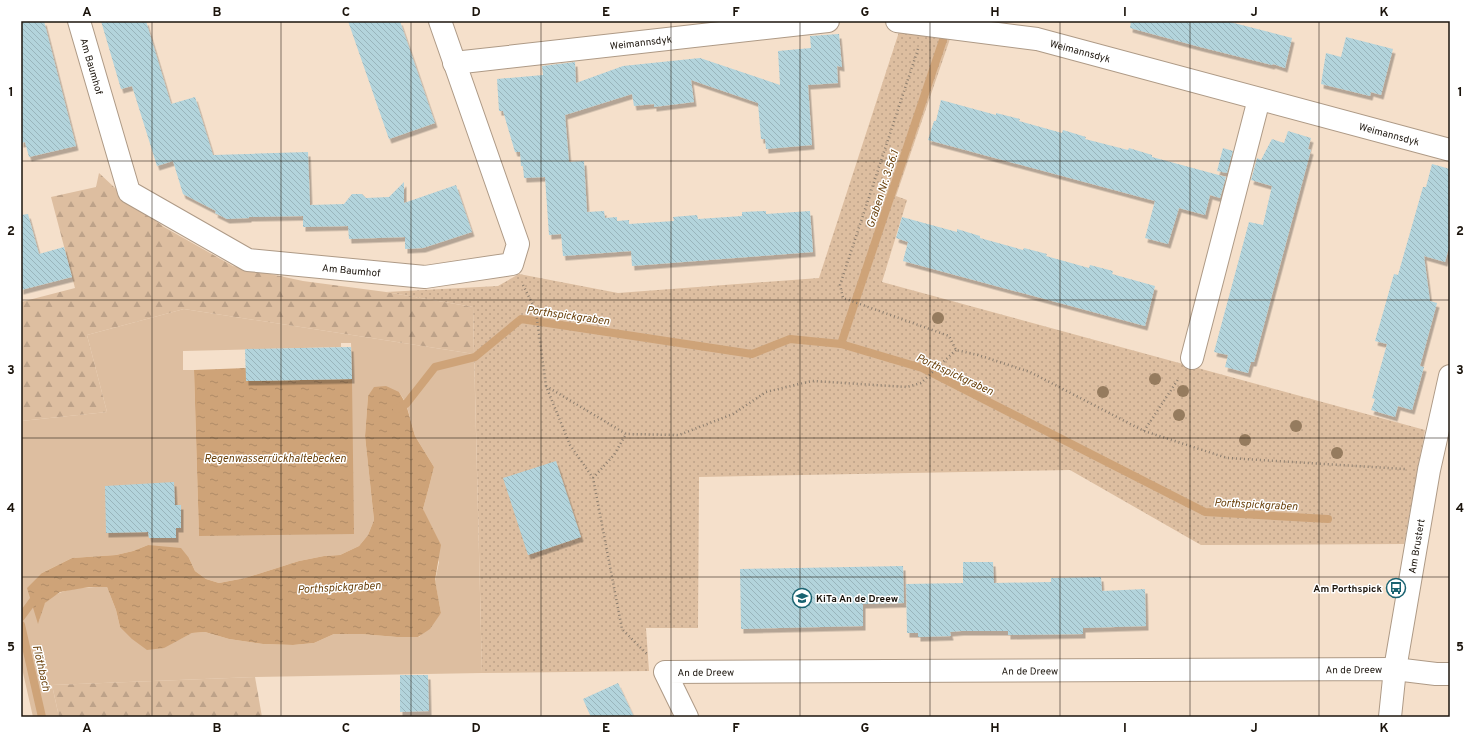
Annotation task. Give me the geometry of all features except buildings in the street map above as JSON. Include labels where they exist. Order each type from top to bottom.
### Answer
[{"type":"street","name":"Am Baumhof","points":[[79,21],[129,192],[248,260],[425,277],[512,264],[518,244],[440,21]]},
{"type":"street","name":"Weimannsdyk","points":[[454,63],[828,21]]},
{"type":"street","name":"Weimannsdyk","points":[[897,21],[1037,39],[1450,150]]},
{"type":"street","points":[[1192,358],[1259,99]]},
{"type":"street","name":"Am Brustert","points":[[1390,717],[1395,669],[1429,470],[1450,376]]},
{"type":"street","points":[[1395,669],[1436,674],[1450,674]]},
{"type":"street","name":"An de Dreew","points":[[665,672],[1395,669]]},
{"type":"street","points":[[665,672],[687,717]]},
{"type":"path","points":[[926,24],[840,285],[843,298],[949,336],[956,350]]},
{"type":"path","points":[[536,312],[546,386],[570,445],[593,478],[622,630],[665,672]]},
{"type":"path","points":[[546,386],[626,434],[678,435],[733,414],[766,392],[812,381],[907,387],[920,383],[956,350]]},
{"type":"path","points":[[956,350],[978,355],[1030,372],[1144,432],[1227,458],[1429,470]]},
{"type":"path","points":[[1144,432],[1192,358]]},
{"type":"path","points":[[593,478],[614,455],[626,434]]},
{"type":"green space","points":[[899,32],[951,36],[896,196],[907,200],[882,282],[1425,430],[1404,544],[1201,545],[1070,470],[699,477],[698,628],[646,628],[649,671],[482,673],[473,307],[386,292],[498,286],[519,274],[618,293],[819,278]]},
{"type":"green space","points":[[99,173],[129,201],[164,227],[233,266],[303,281],[386,292],[473,307],[474,354],[184,309],[87,335],[107,412],[21,421],[21,302],[75,288],[51,197],[96,187]]},
{"type":"green space","points":[[184,309],[474,354],[482,673],[255,677],[52,685],[59,717],[33,717],[21,664],[21,421],[107,412],[87,335]],"holes":[[[341,343],[351,343],[352,379],[199,536],[194,370],[183,370],[183,351],[341,347]],[[399,392],[406,403],[415,436],[434,467],[423,509],[439,562],[435,581],[441,613],[419,637],[334,634],[314,643],[293,645],[263,644],[229,639],[205,632],[192,633],[180,639],[120,627],[116,610],[107,587],[74,589],[58,594],[45,603],[38,623],[42,573],[72,558],[116,555],[133,551],[148,545],[189,558],[195,571],[206,579],[219,583],[245,578],[299,561],[324,556],[340,555],[359,546],[368,535],[374,520],[365,436],[368,396]]]},
{"type":"green space","points":[[255,677],[262,717],[59,717],[52,685]]},
{"type":"water","name":"Regenwasserrückhaltebecken","points":[[246,368],[246,381],[352,379],[354,534],[199,536],[194,370]]},
{"type":"water","points":[[386,386],[399,392],[406,404],[415,436],[434,467],[423,509],[441,545],[435,580],[441,613],[430,629],[418,637],[334,634],[314,643],[293,645],[263,644],[229,639],[205,632],[192,633],[164,648],[147,650],[132,639],[120,627],[116,610],[107,587],[89,587],[60,592],[45,603],[38,624],[27,588],[42,573],[72,558],[116,555],[133,551],[148,545],[181,548],[189,558],[195,571],[206,579],[219,583],[245,578],[299,561],[324,556],[340,555],[359,546],[368,535],[374,520],[365,436],[368,396],[374,387]]},
{"type":"waterway","name":"Graben Nr. 3.56.1","points":[[841,344],[943,40]]},
{"type":"waterway","name":"Porthspickgraben","points":[[397,409],[406,404],[435,367],[475,357],[521,319],[752,354],[790,339],[841,344],[922,368],[1205,512],[1328,519]]},
{"type":"waterway","name":"Porthspickgraben","points":[[21,617],[38,594]]},
{"type":"waterway","name":"Flöthbach","points":[[21,625],[42,717]]},
{"type":"place","name":"Am Porthspick","points":[[1396,588]]},
{"type":"place","name":"KiTa An de Dreew","points":[[802,598]]}]
